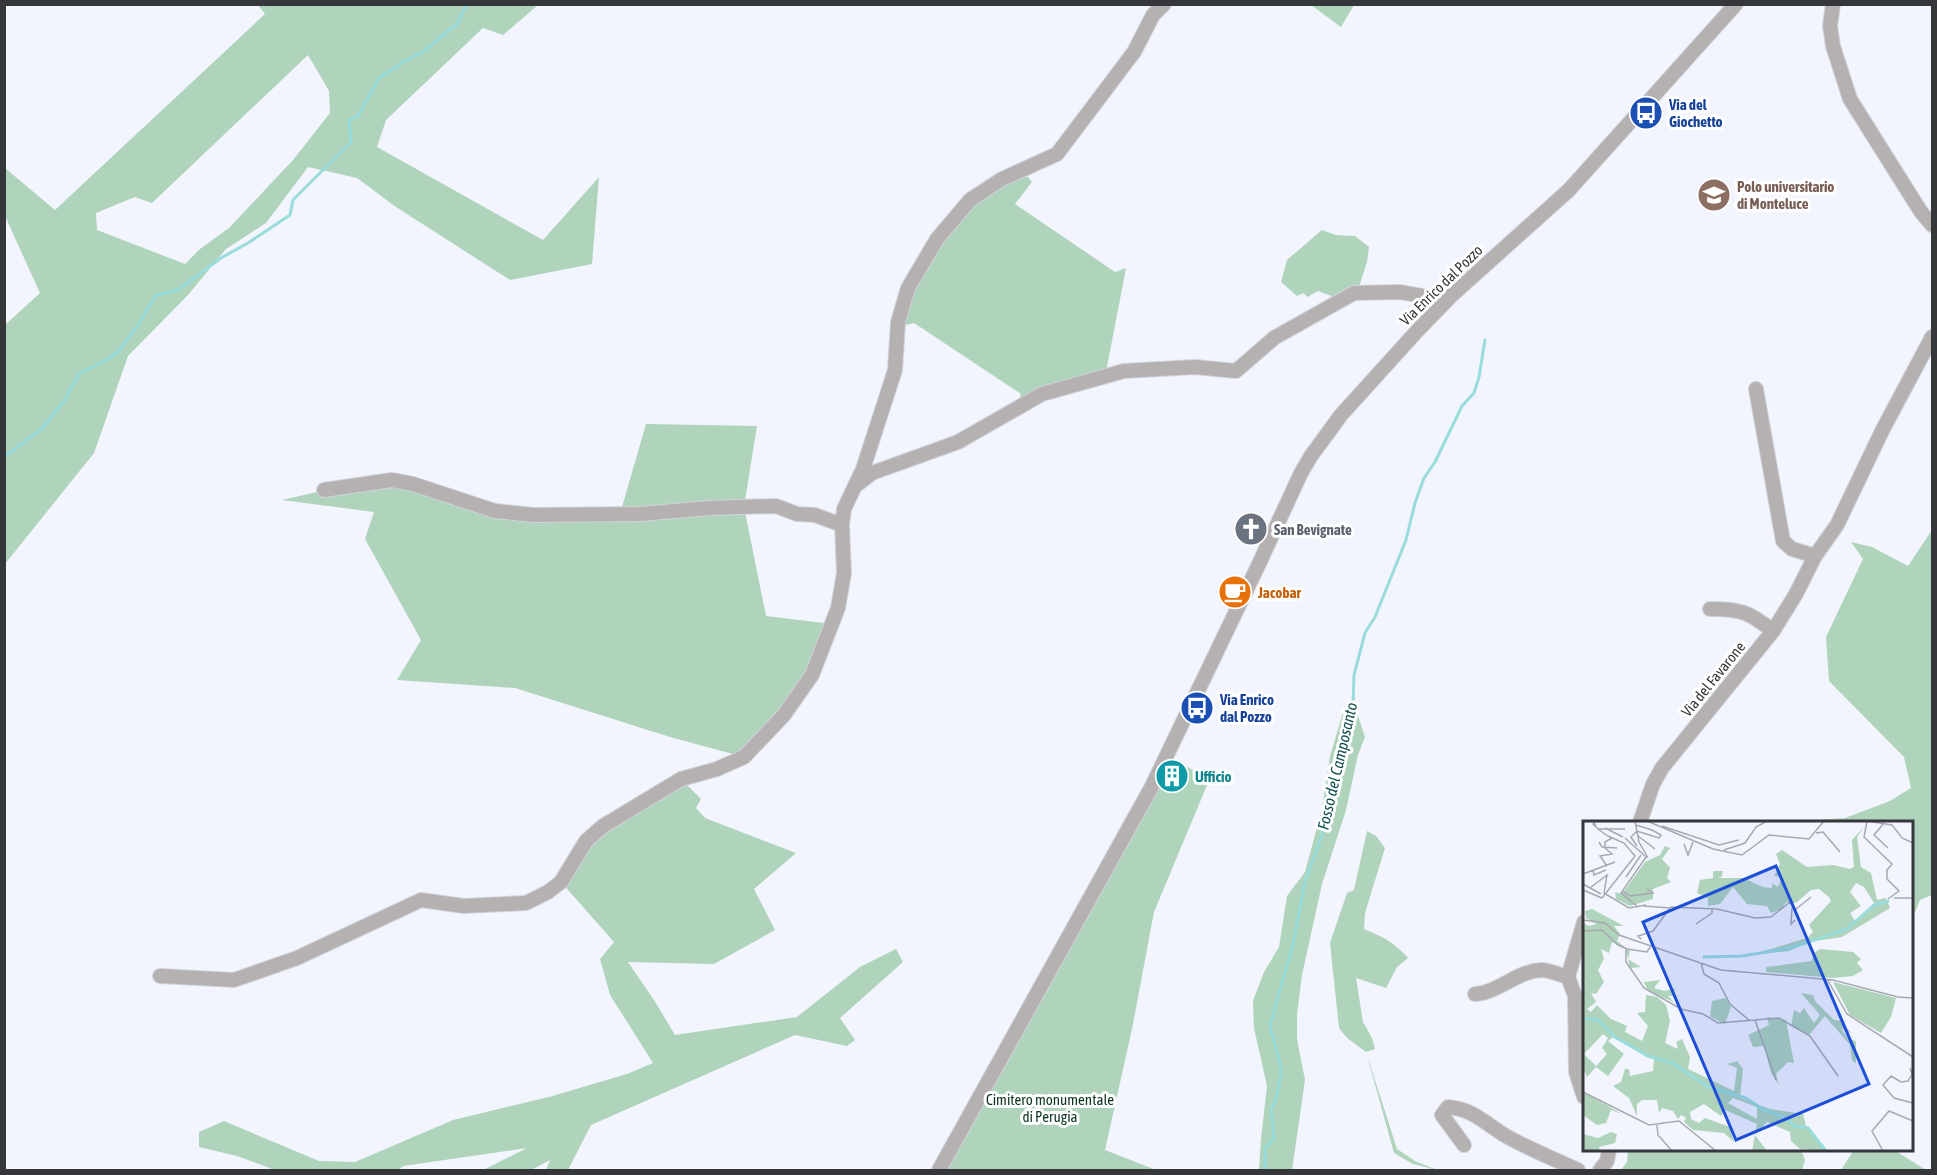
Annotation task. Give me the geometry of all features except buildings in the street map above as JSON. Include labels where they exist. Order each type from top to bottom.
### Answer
[{"type":"street","points":[[160,976],[234,980],[297,958],[421,900],[464,906],[526,903],[548,892],[561,882],[586,841],[603,826],[681,779],[717,769],[744,757],[784,715],[812,675],[838,608],[844,573],[842,525],[844,509],[863,469],[895,370],[898,322],[908,288],[937,239],[970,200],[1002,179],[1056,154],[1134,52],[1153,15],[1164,4]]},
{"type":"street","name":"Via Enrico dal Pozzo","points":[[939,1170],[1152,788],[1301,473],[1341,415],[1443,304],[1569,190],[1736,4]]},
{"type":"street","points":[[1833,4],[1830,26],[1833,46],[1850,99],[1921,212],[1932,225]]},
{"type":"street","points":[[1921,212],[1932,236]]},
{"type":"street","points":[[855,487],[872,473],[958,442],[1042,394],[1124,371],[1195,367],[1236,371],[1274,338],[1354,293],[1400,292],[1422,296],[1443,304]]},
{"type":"street","name":"Via del Favarone","points":[[1640,821],[1653,784],[1662,768],[1773,631],[1796,594],[1815,556],[1837,525],[1882,431],[1932,337]]},
{"type":"street","points":[[1756,388],[1783,541],[1792,549],[1815,556]]},
{"type":"street","points":[[324,490],[392,480],[413,484],[495,511],[533,515],[640,514],[709,507],[776,506],[797,514],[815,515],[842,525]]},
{"type":"street","points":[[1710,609],[1729,609],[1752,614],[1773,631]]},
{"type":"street","points":[[1583,926],[1568,978],[1575,996],[1576,1072],[1583,1094]]},
{"type":"street","points":[[1475,994],[1484,994],[1514,978],[1539,970],[1568,978]]},
{"type":"street","points":[[1464,1145],[1442,1115],[1448,1107],[1461,1108],[1506,1136],[1578,1170]]},
{"type":"street","points":[[1600,1170],[1607,1161],[1609,1151]]},
{"type":"street","points":[[1613,1170],[1615,1151]]},
{"type":"green space","points":[[258,5],[538,5],[503,35],[483,28],[386,120],[377,147],[543,240],[599,177],[592,264],[510,280],[396,207],[357,178],[308,167],[266,223],[226,249],[188,295],[128,356],[94,453],[5,564],[5,325],[40,293],[5,216],[5,168],[55,210],[265,14]],"holes":[[[308,55],[329,91],[330,113],[293,160],[229,228],[200,249],[185,264],[97,230],[96,213],[135,197],[152,203]]]},
{"type":"green space","points":[[1311,5],[1354,5],[1341,27]]},
{"type":"green space","points":[[1022,170],[1032,182],[1015,204],[1115,272],[1126,268],[1106,372],[1017,407],[1021,394],[914,323],[897,327],[908,288],[970,200]]},
{"type":"green space","points":[[1322,230],[1336,235],[1355,236],[1369,247],[1367,262],[1357,293],[1334,297],[1318,291],[1307,297],[1304,293],[1297,296],[1281,282],[1287,260]]},
{"type":"green space","points":[[646,424],[757,426],[744,507],[766,616],[832,624],[812,675],[744,757],[670,737],[515,688],[397,680],[421,640],[365,539],[374,512],[282,500],[334,488],[392,480],[495,511],[620,514]]},
{"type":"green space","points":[[1932,530],[1932,895],[1920,900],[1913,918],[1913,821],[1805,821],[1845,818],[1890,801],[1911,788],[1904,757],[1829,681],[1826,637],[1863,559],[1851,542],[1872,547],[1908,566]]},
{"type":"green space","points":[[1345,706],[1357,713],[1365,737],[1358,755],[1346,810],[1322,884],[1302,975],[1297,1014],[1297,1039],[1305,1080],[1292,1170],[1259,1170],[1267,1086],[1254,1028],[1253,1001],[1264,972],[1279,947],[1287,896],[1305,872],[1322,809],[1330,756]]},
{"type":"green space","name":"Cimitero monumentale di Perugia","points":[[1172,760],[1210,778],[1154,912],[1132,1029],[1105,1150],[1156,1170],[946,1170]]},
{"type":"green space","points":[[681,779],[701,799],[696,808],[705,818],[796,853],[754,889],[775,930],[714,964],[628,962],[675,1035],[797,1017],[860,967],[896,949],[903,962],[840,1018],[855,1040],[847,1046],[795,1035],[591,1125],[568,1170],[546,1170],[550,1160],[531,1170],[483,1170],[527,1148],[403,1166],[399,1170],[275,1170],[237,1156],[199,1147],[199,1132],[224,1121],[319,1161],[355,1162],[453,1120],[549,1097],[627,1074],[653,1063],[610,995],[600,959],[614,942],[561,882],[586,841]]},
{"type":"green space","points":[[1367,831],[1376,836],[1385,848],[1365,913],[1364,929],[1388,941],[1408,958],[1397,967],[1386,988],[1356,978],[1363,1022],[1375,1049],[1366,1052],[1347,1038],[1339,1028],[1330,943],[1347,893],[1354,890]]},
{"type":"green space","points":[[1366,1052],[1397,1149],[1415,1161],[1437,1170],[1413,1164],[1394,1153]]},
{"type":"green space","points":[[1628,1151],[1801,1151],[1805,1160],[1802,1170],[1621,1170],[1627,1162]]},
{"type":"green space","points":[[1853,1151],[1896,1151],[1926,1170],[1841,1170]]},
{"type":"waterway","points":[[4,457],[42,429],[64,401],[79,374],[112,357],[120,350],[156,295],[178,290],[221,258],[290,215],[293,200],[351,142],[349,120],[358,116],[379,78],[423,52],[459,22],[466,4]]},
{"type":"waterway","name":"Fosso del Camposanto","points":[[1265,1170],[1265,1148],[1274,1138],[1271,1109],[1276,1100],[1281,1075],[1270,1026],[1293,944],[1305,882],[1325,826],[1337,779],[1353,704],[1354,675],[1365,633],[1375,617],[1406,540],[1424,478],[1435,462],[1462,406],[1474,393],[1485,340]]},
{"type":"place","name":"Via del Giochetto","points":[[1646,113]]},
{"type":"place","name":"Polo universitario di Monteluce","points":[[1714,195]]},
{"type":"place","name":"San Bevignate","points":[[1251,529]]},
{"type":"place","name":"Jacobar","points":[[1235,592]]},
{"type":"place","name":"Via Enrico dal Pozzo","points":[[1197,708]]},
{"type":"place","name":"Ufficio","points":[[1172,776]]}]
